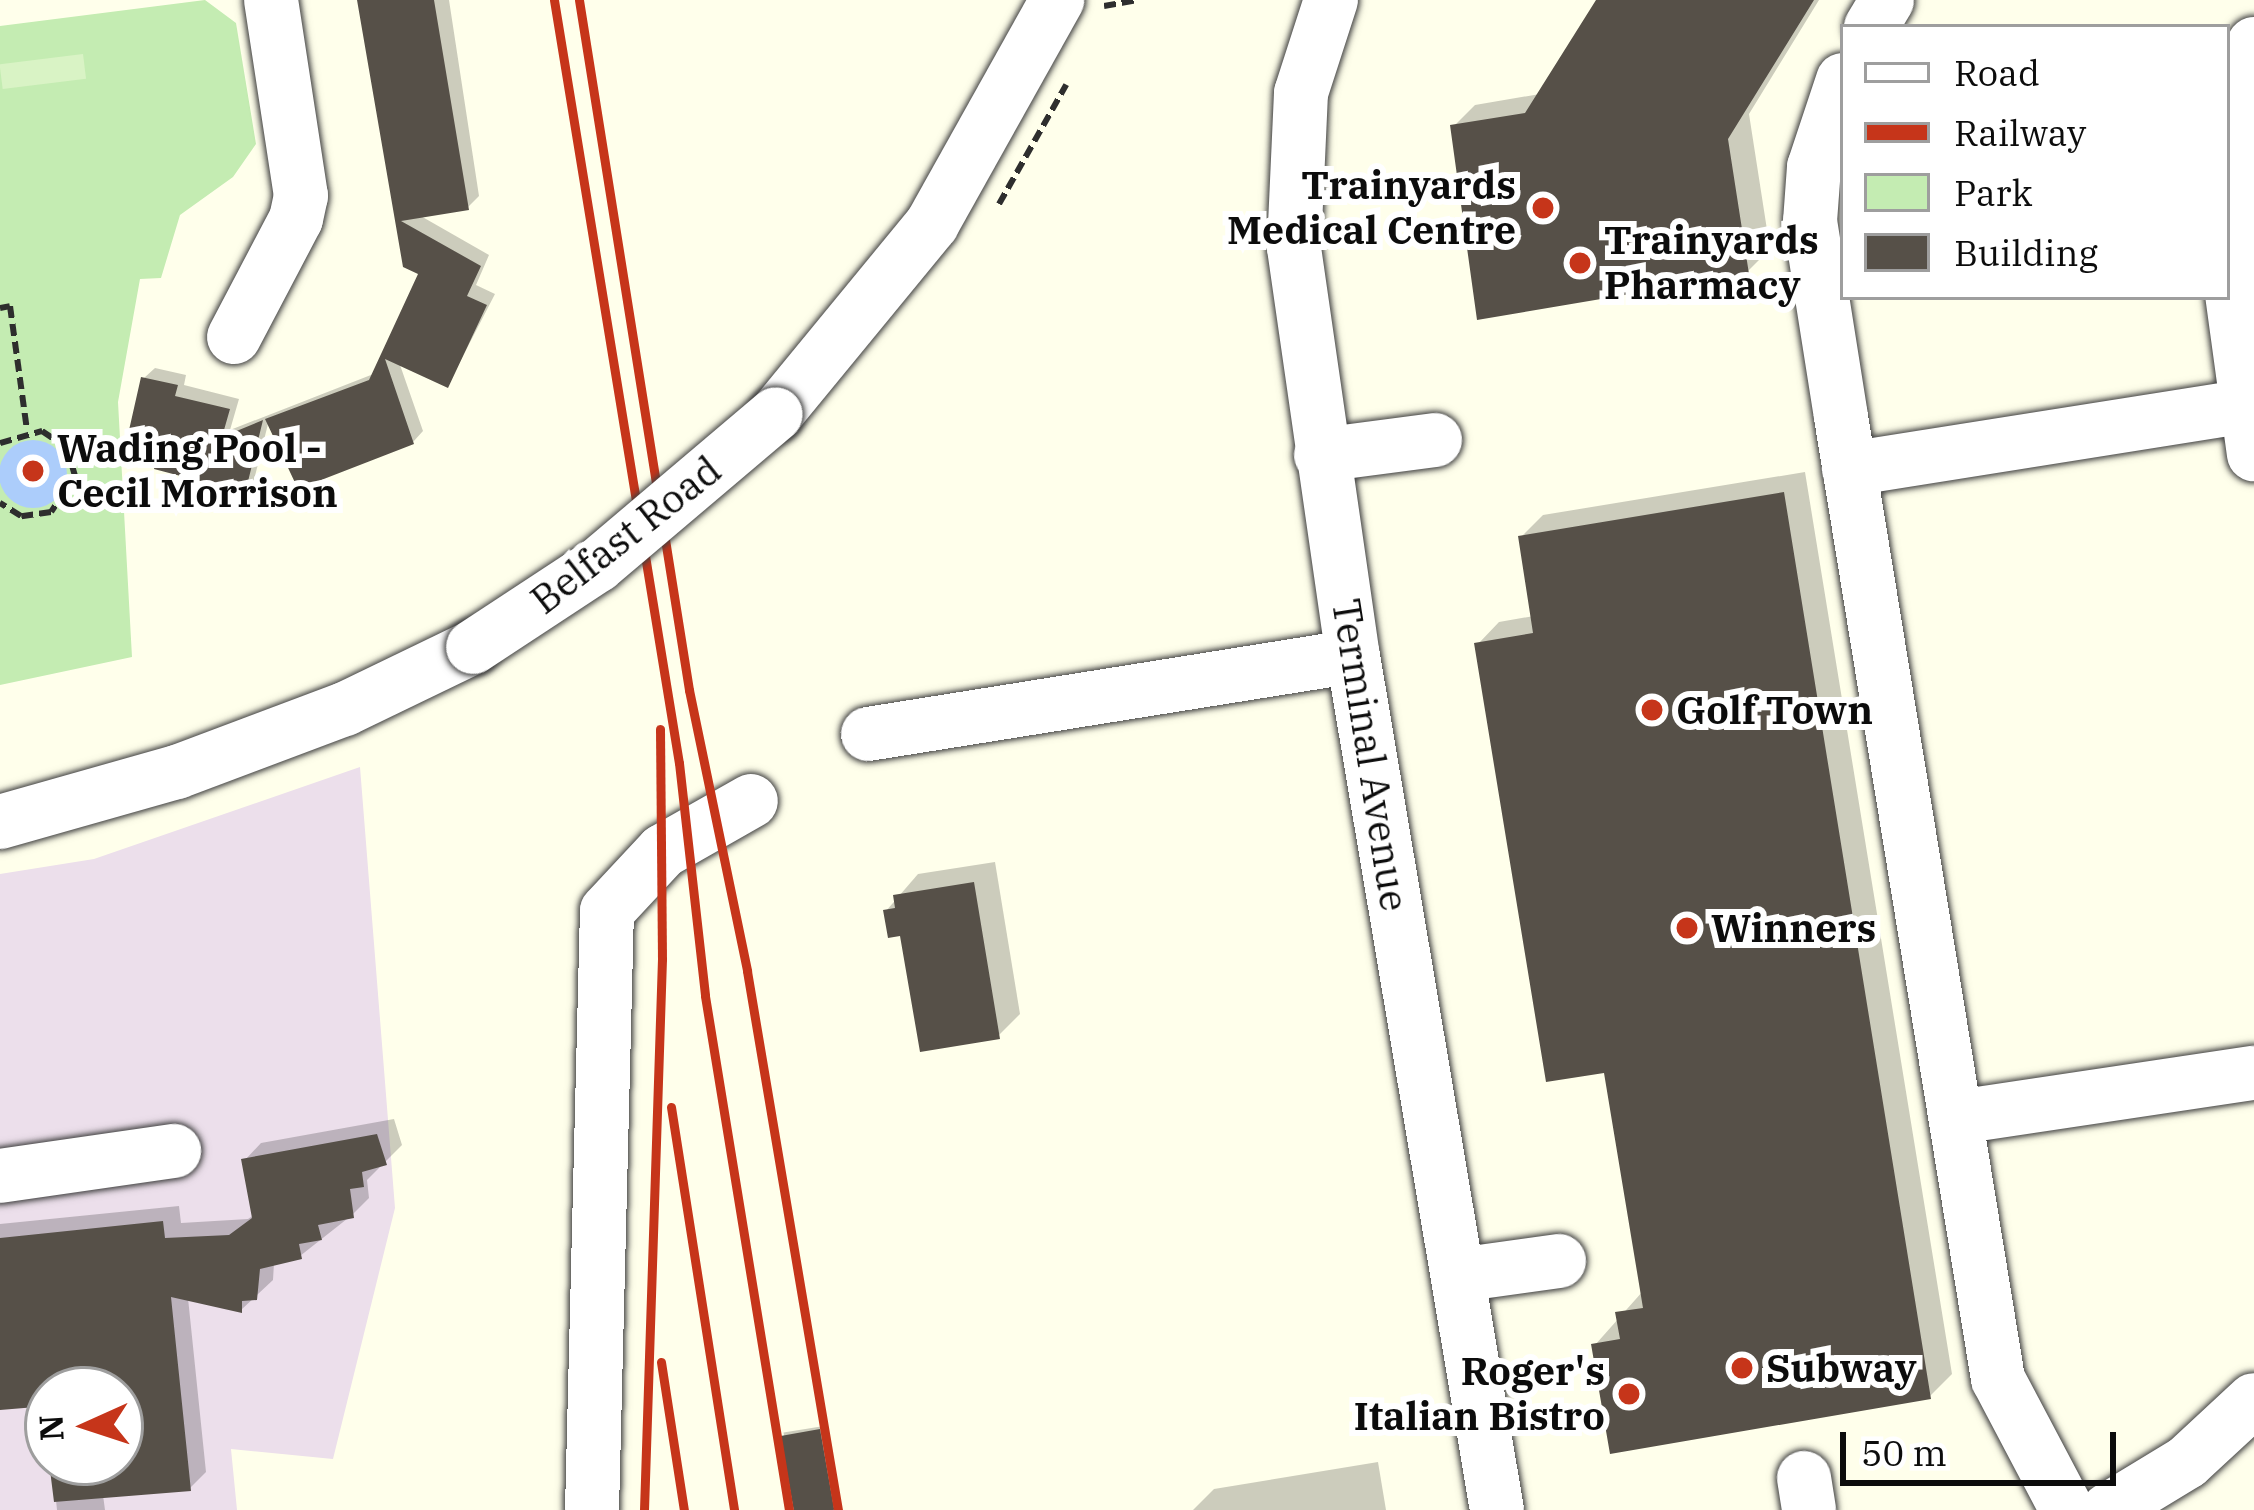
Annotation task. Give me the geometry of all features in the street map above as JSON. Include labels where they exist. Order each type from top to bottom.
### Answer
[{"type":"street","points":[[234,337],[296,219],[301,196],[271,0]]},
{"type":"street","name":"Terminal Avenue","points":[[1331,0],[1300,93],[1291,187],[1322,455],[1353,656],[1497,1510]]},
{"type":"street","name":"Belfast Road","points":[[0,822],[177,772],[345,709],[473,647],[615,553],[776,414],[932,224],[1080,3]]},
{"type":"street","points":[[2230,259],[2240,133],[2254,44]]},
{"type":"street","points":[[1840,86],[1828,108],[1828,180],[1810,221],[1849,469],[1998,1379],[2067,1510]]},
{"type":"street","points":[[1849,469],[2251,422],[2230,279]]},
{"type":"street","points":[[1322,455],[1435,440]]},
{"type":"street","points":[[868,734],[1353,656]]},
{"type":"street","points":[[592,1510],[607,911],[663,851],[751,801]]},
{"type":"street","points":[[1958,1118],[2254,1072]]},
{"type":"street","points":[[0,1176],[174,1151]]},
{"type":"street","points":[[1458,1275],[1559,1262]]},
{"type":"street","points":[[2108,1510],[2187,1462],[2254,1400]]},
{"type":"path","points":[[1080,3],[1137,0]]},
{"type":"path","points":[[0,308],[10,306],[27,430]]},
{"type":"path","points":[[0,443],[27,430],[67,448],[71,491],[36,517],[0,503]]},
{"type":"shaded area","points":[[360,767],[395,1208],[333,1459],[231,1449],[237,1510],[0,1510],[0,874],[94,859]]},
{"type":"green space","points":[[205,0],[236,23],[256,144],[233,177],[180,215],[161,278],[140,279],[118,402],[132,657],[0,685],[0,26]]},
{"type":"green space","points":[[83,54],[86,79],[3,89],[0,64]]},
{"type":"water","name":"Wading Pool - Cecil Morrison","points":[[33,440],[57,450],[67,474],[57,498],[33,508],[9,498],[-1,474],[9,450]]},
{"type":"building","points":[[357,0],[434,0],[469,210],[401,221],[481,266],[467,296],[487,305],[448,388],[385,359],[414,444],[298,489],[265,419],[369,380],[418,274],[403,267]]},
{"type":"building","points":[[1596,0],[1814,0],[1728,139],[1749,274],[1477,320],[1450,125],[1525,113]]},
{"type":"building","points":[[141,377],[178,385],[175,396],[230,409],[222,437],[263,420],[242,506],[207,498],[211,484],[154,469],[157,456],[125,448]]},
{"type":"building","points":[[1784,492],[1931,1399],[1610,1454],[1591,1344],[1620,1339],[1615,1312],[1643,1308],[1604,1073],[1546,1082],[1474,643],[1533,633],[1518,536]]},
{"type":"building","points":[[974,882],[1000,1039],[920,1052],[900,936],[888,938],[883,910],[895,908],[893,895]]},
{"type":"building","points":[[377,1134],[387,1165],[362,1172],[364,1187],[350,1189],[354,1218],[318,1225],[322,1240],[299,1244],[302,1259],[260,1269],[257,1300],[242,1301],[242,1313],[171,1297],[191,1491],[54,1502],[52,1486],[144,1486],[144,1366],[24,1366],[24,1408],[0,1410],[0,1238],[163,1221],[165,1238],[229,1235],[252,1218],[241,1159]]},
{"type":"building","points":[[820,1429],[834,1510],[794,1510],[781,1436]]},
{"type":"railway","points":[[554,0],[679,763],[705,996],[789,1510]]},
{"type":"railway","points":[[579,0],[689,690],[747,971],[838,1510]]},
{"type":"railway","points":[[644,1510],[662,959],[660,729]]},
{"type":"railway","points":[[671,1107],[734,1510]]},
{"type":"railway","points":[[661,1362],[684,1510]]},
{"type":"place","name":"Trainyards Medical Centre","points":[[1543,208]]},
{"type":"place","name":"Trainyards Pharmacy","points":[[1580,263]]},
{"type":"place","name":"Wading Pool - Cecil Morrison","points":[[33,471]]},
{"type":"place","name":"Golf Town","points":[[1652,710]]},
{"type":"place","name":"Winners","points":[[1687,928]]},
{"type":"place","name":"Subway","points":[[1742,1368]]},
{"type":"place","name":"Roger's Italian Bistro","points":[[1629,1394]]}]
